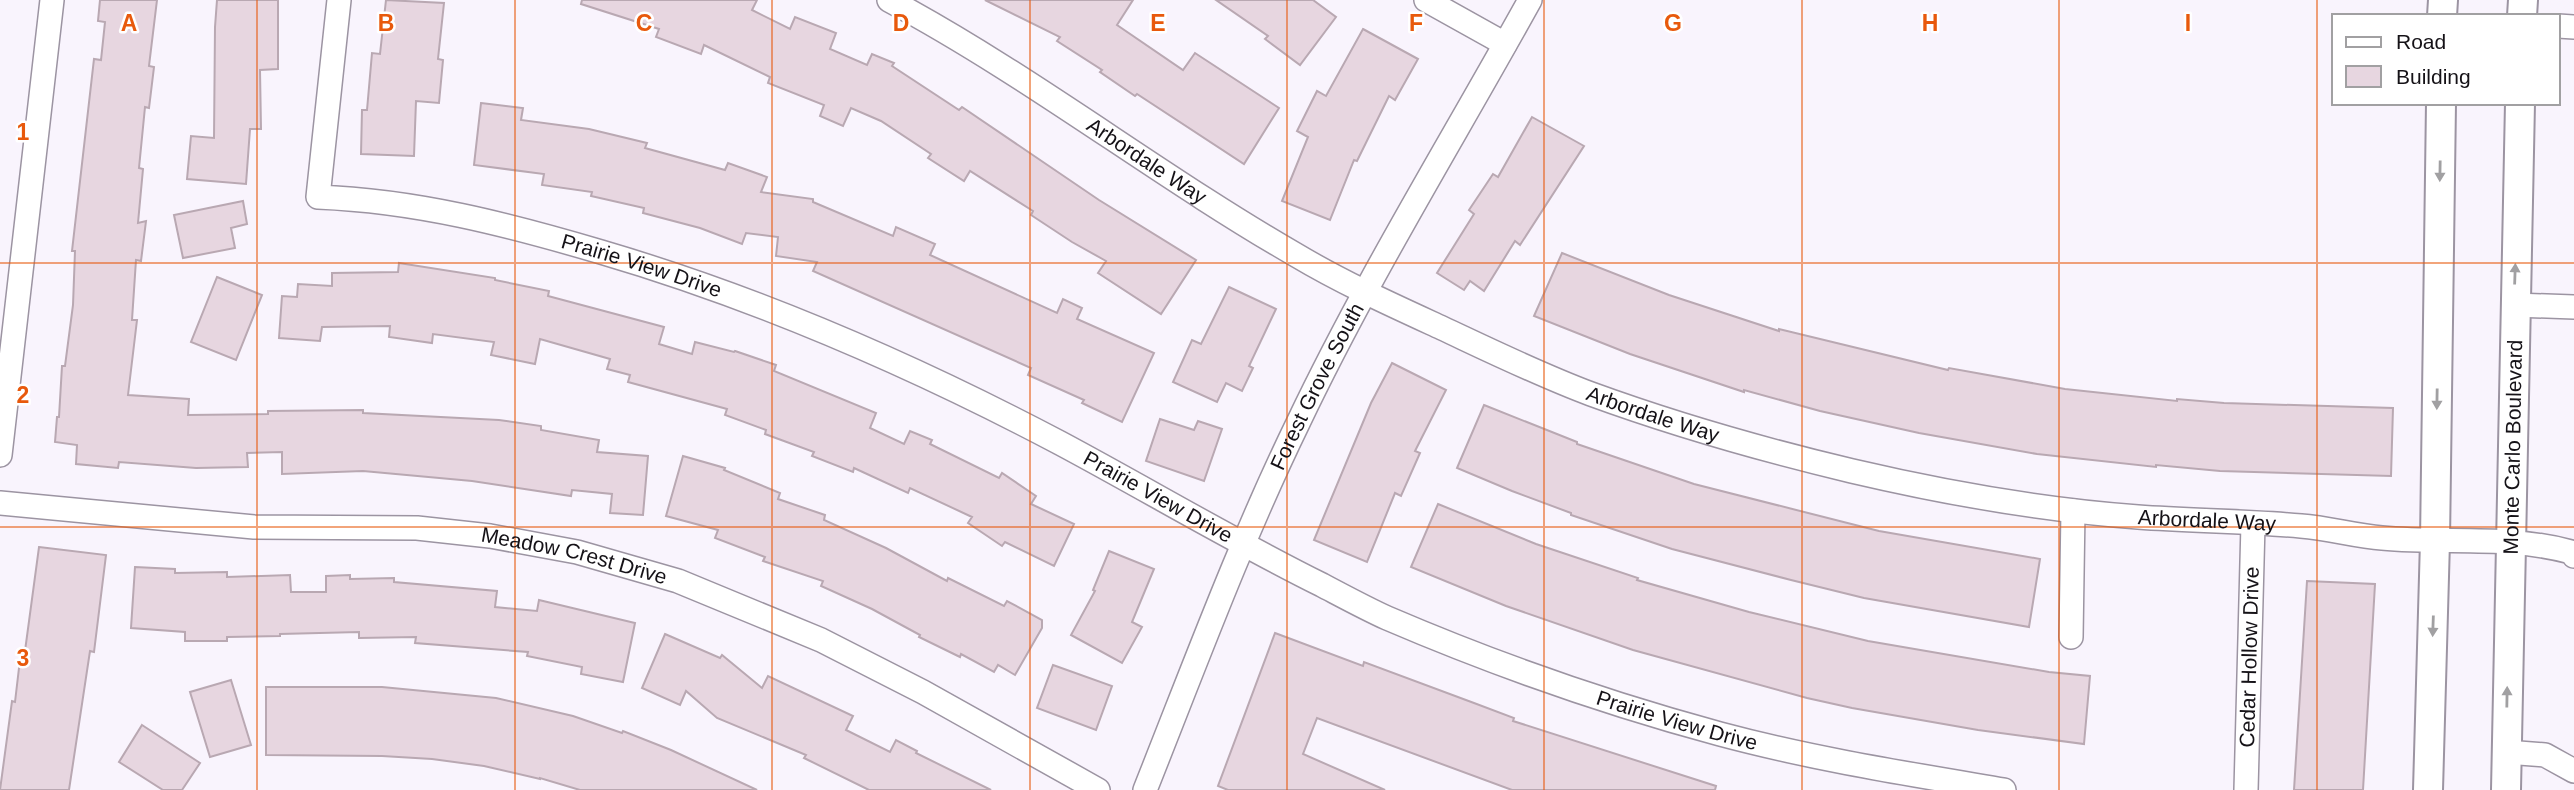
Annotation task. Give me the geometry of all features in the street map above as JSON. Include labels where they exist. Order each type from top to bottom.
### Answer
[{"type":"main road","points":[[2428,790],[2435,541],[2441,105]]},
{"type":"main road","name":"Monte Carlo Boulevard","points":[[2506,790],[2520,105]]},
{"type":"street","points":[[0,455],[52,0]]},
{"type":"street","name":"Prairie View Drive","points":[[339,0],[318,197],[361,199],[435,209],[552,237],[675,274],[794,317],[920,371],[1038,431],[1242,545],[1385,617],[1549,681],[1720,734],[1884,771],[2004,790]]},
{"type":"street","name":"Arbordale Way","points":[[889,0],[1009,69],[1208,202],[1298,257],[1364,292],[1562,382],[1709,433],[1853,471],[1984,498],[2073,511],[2316,527],[2374,538],[2510,542],[2555,547],[2571,552],[2574,556]]},
{"type":"street","points":[[1426,0],[1505,44]]},
{"type":"street","name":"Forest Grove South","points":[[1145,790],[1242,545],[1298,423],[1364,292],[1530,0]]},
{"type":"street","points":[[2514,305],[2574,307]]},
{"type":"street","name":"Meadow Crest Drive","points":[[0,503],[254,527],[416,528],[499,538],[577,552],[678,581],[808,635],[923,692],[1098,790]]},
{"type":"street","points":[[2071,636],[2073,511]]},
{"type":"street","name":"Cedar Hollow Drive","points":[[2246,790],[2253,524]]},
{"type":"street","points":[[2506,752],[2545,755],[2574,753]]},
{"type":"street","points":[[2545,755],[2574,771]]},
{"type":"building","points":[[100,0],[157,0],[149,66],[154,67],[149,108],[145,107],[139,168],[143,169],[138,223],[146,221],[141,261],[136,260],[132,320],[137,320],[128,395],[189,399],[188,415],[363,410],[363,413],[499,420],[541,426],[541,430],[599,440],[597,452],[648,456],[643,515],[610,513],[612,494],[572,490],[571,496],[472,481],[363,471],[282,474],[282,452],[247,453],[248,467],[196,468],[119,462],[118,468],[76,464],[77,445],[55,442],[62,366],[65,366],[73,305],[75,251],[72,251],[94,59],[101,60],[105,22],[98,21]]},
{"type":"building","points":[[217,0],[278,0],[278,69],[260,70],[261,129],[250,129],[246,184],[187,179],[191,136],[214,138]]},
{"type":"building","points":[[386,0],[444,3],[438,59],[443,60],[439,103],[416,101],[414,156],[361,154],[362,110],[367,110],[372,53],[380,54]]},
{"type":"building","points":[[582,0],[757,0],[752,10],[790,29],[795,17],[836,33],[830,49],[867,65],[872,54],[894,63],[892,66],[959,110],[962,107],[1099,200],[1196,260],[1161,314],[1098,273],[1106,261],[1031,215],[1033,211],[970,171],[964,181],[928,158],[931,154],[881,121],[851,108],[843,126],[820,116],[824,105],[768,83],[770,77],[704,45],[701,54],[656,37],[659,29],[581,4]]},
{"type":"building","points":[[985,0],[1133,0],[1117,25],[1183,70],[1195,53],[1279,108],[1244,164],[1100,72],[1102,70],[1057,41],[1060,37]]},
{"type":"building","points":[[1216,0],[1313,0],[1336,17],[1300,65],[1265,39],[1268,36]]},
{"type":"building","points":[[1363,29],[1418,59],[1395,100],[1389,96],[1357,161],[1354,160],[1330,220],[1282,201],[1308,137],[1297,131],[1317,91],[1326,96]]},
{"type":"building","points":[[481,103],[523,108],[521,120],[589,129],[647,143],[645,148],[725,170],[728,163],[767,177],[761,192],[813,199],[813,202],[893,236],[896,227],[935,244],[930,255],[1057,313],[1063,299],[1082,308],[1077,319],[1154,353],[1122,422],[1082,403],[1084,400],[1028,375],[1031,368],[813,271],[817,262],[776,256],[778,237],[746,233],[742,244],[700,228],[643,213],[644,208],[591,196],[592,192],[542,185],[544,174],[474,165]]},
{"type":"building","points":[[1532,117],[1584,146],[1520,245],[1515,241],[1484,291],[1470,281],[1464,290],[1437,273],[1474,214],[1469,210],[1493,174],[1498,177]]},
{"type":"building","points":[[243,201],[247,224],[231,228],[235,248],[183,258],[174,215]]},
{"type":"building","points":[[1562,253],[1669,295],[1779,331],[1948,370],[1949,368],[2065,389],[2177,401],[2393,408],[2391,476],[2220,471],[2037,454],[1919,433],[1744,392],[1630,354],[1534,316]]},
{"type":"building","points":[[399,263],[495,278],[549,291],[548,296],[664,327],[659,344],[692,354],[695,342],[735,351],[776,365],[774,371],[876,413],[870,428],[904,444],[910,431],[932,440],[930,444],[999,478],[1002,473],[1036,496],[1031,504],[1074,524],[1054,566],[1005,542],[1002,546],[968,523],[972,517],[910,488],[908,493],[854,468],[853,472],[812,456],[814,452],[765,434],[766,430],[725,415],[727,409],[628,382],[630,375],[607,369],[610,359],[540,339],[535,364],[491,355],[494,342],[433,334],[432,343],[389,337],[390,326],[322,327],[320,341],[279,338],[282,296],[297,297],[298,284],[332,286],[332,273],[398,272]]},
{"type":"building","points":[[217,277],[262,295],[236,360],[191,342]]},
{"type":"building","points":[[1229,287],[1276,309],[1249,366],[1253,368],[1242,391],[1226,383],[1217,402],[1173,382],[1192,340],[1201,344]]},
{"type":"building","points":[[1392,363],[1446,390],[1415,451],[1420,453],[1401,496],[1395,493],[1367,562],[1314,540],[1371,403]]},
{"type":"building","points":[[1484,405],[1577,444],[1694,484],[1879,531],[2040,559],[2029,627],[1864,598],[1672,549],[1571,515],[1512,491],[1457,468]]},
{"type":"building","points":[[1160,419],[1194,430],[1198,421],[1222,429],[1204,481],[1146,461]]},
{"type":"building","points":[[683,456],[725,468],[724,470],[780,493],[778,499],[825,515],[824,520],[886,548],[947,581],[948,578],[1004,606],[1007,601],[1042,620],[1042,628],[1015,675],[998,665],[994,672],[961,654],[960,657],[872,609],[821,586],[823,581],[763,561],[765,557],[715,538],[718,530],[666,516]]},
{"type":"building","points":[[1438,504],[1536,544],[1638,578],[1637,580],[1749,612],[1868,641],[2049,672],[2090,676],[2084,744],[1978,730],[1807,698],[1633,650],[1506,606],[1411,567]]},
{"type":"building","points":[[39,547],[106,555],[94,652],[90,651],[69,790],[0,790],[12,701],[15,702],[21,651],[25,651]]},
{"type":"building","points":[[1109,551],[1154,569],[1132,622],[1142,627],[1122,663],[1071,635],[1095,591],[1093,590]]},
{"type":"building","points":[[135,567],[175,569],[175,573],[227,572],[227,577],[290,575],[291,592],[326,592],[326,576],[350,575],[350,579],[394,578],[394,582],[497,591],[495,607],[537,611],[539,600],[635,623],[623,682],[581,674],[582,667],[527,656],[528,652],[415,643],[416,637],[359,638],[359,632],[227,637],[227,641],[185,641],[185,632],[131,628]]},
{"type":"building","points":[[2307,581],[2375,584],[2363,790],[2294,790]]},
{"type":"building","points":[[1275,633],[1363,666],[1364,662],[1514,718],[1513,721],[1716,786],[1715,790],[1512,790],[1317,718],[1303,754],[1385,790],[1228,790],[1218,786]]},
{"type":"building","points":[[665,634],[720,658],[722,655],[762,688],[768,676],[853,716],[846,730],[890,752],[896,740],[917,751],[916,753],[991,790],[869,790],[804,758],[806,755],[717,718],[686,691],[680,705],[642,688]]},
{"type":"building","points":[[1053,665],[1112,686],[1096,730],[1037,708]]},
{"type":"building","points":[[231,680],[251,745],[210,757],[190,692]]},
{"type":"building","points":[[266,687],[382,687],[496,698],[573,716],[622,733],[623,731],[757,790],[580,790],[484,766],[432,759],[266,755]]},
{"type":"building","points":[[142,725],[200,763],[182,790],[163,790],[119,762]]}]
